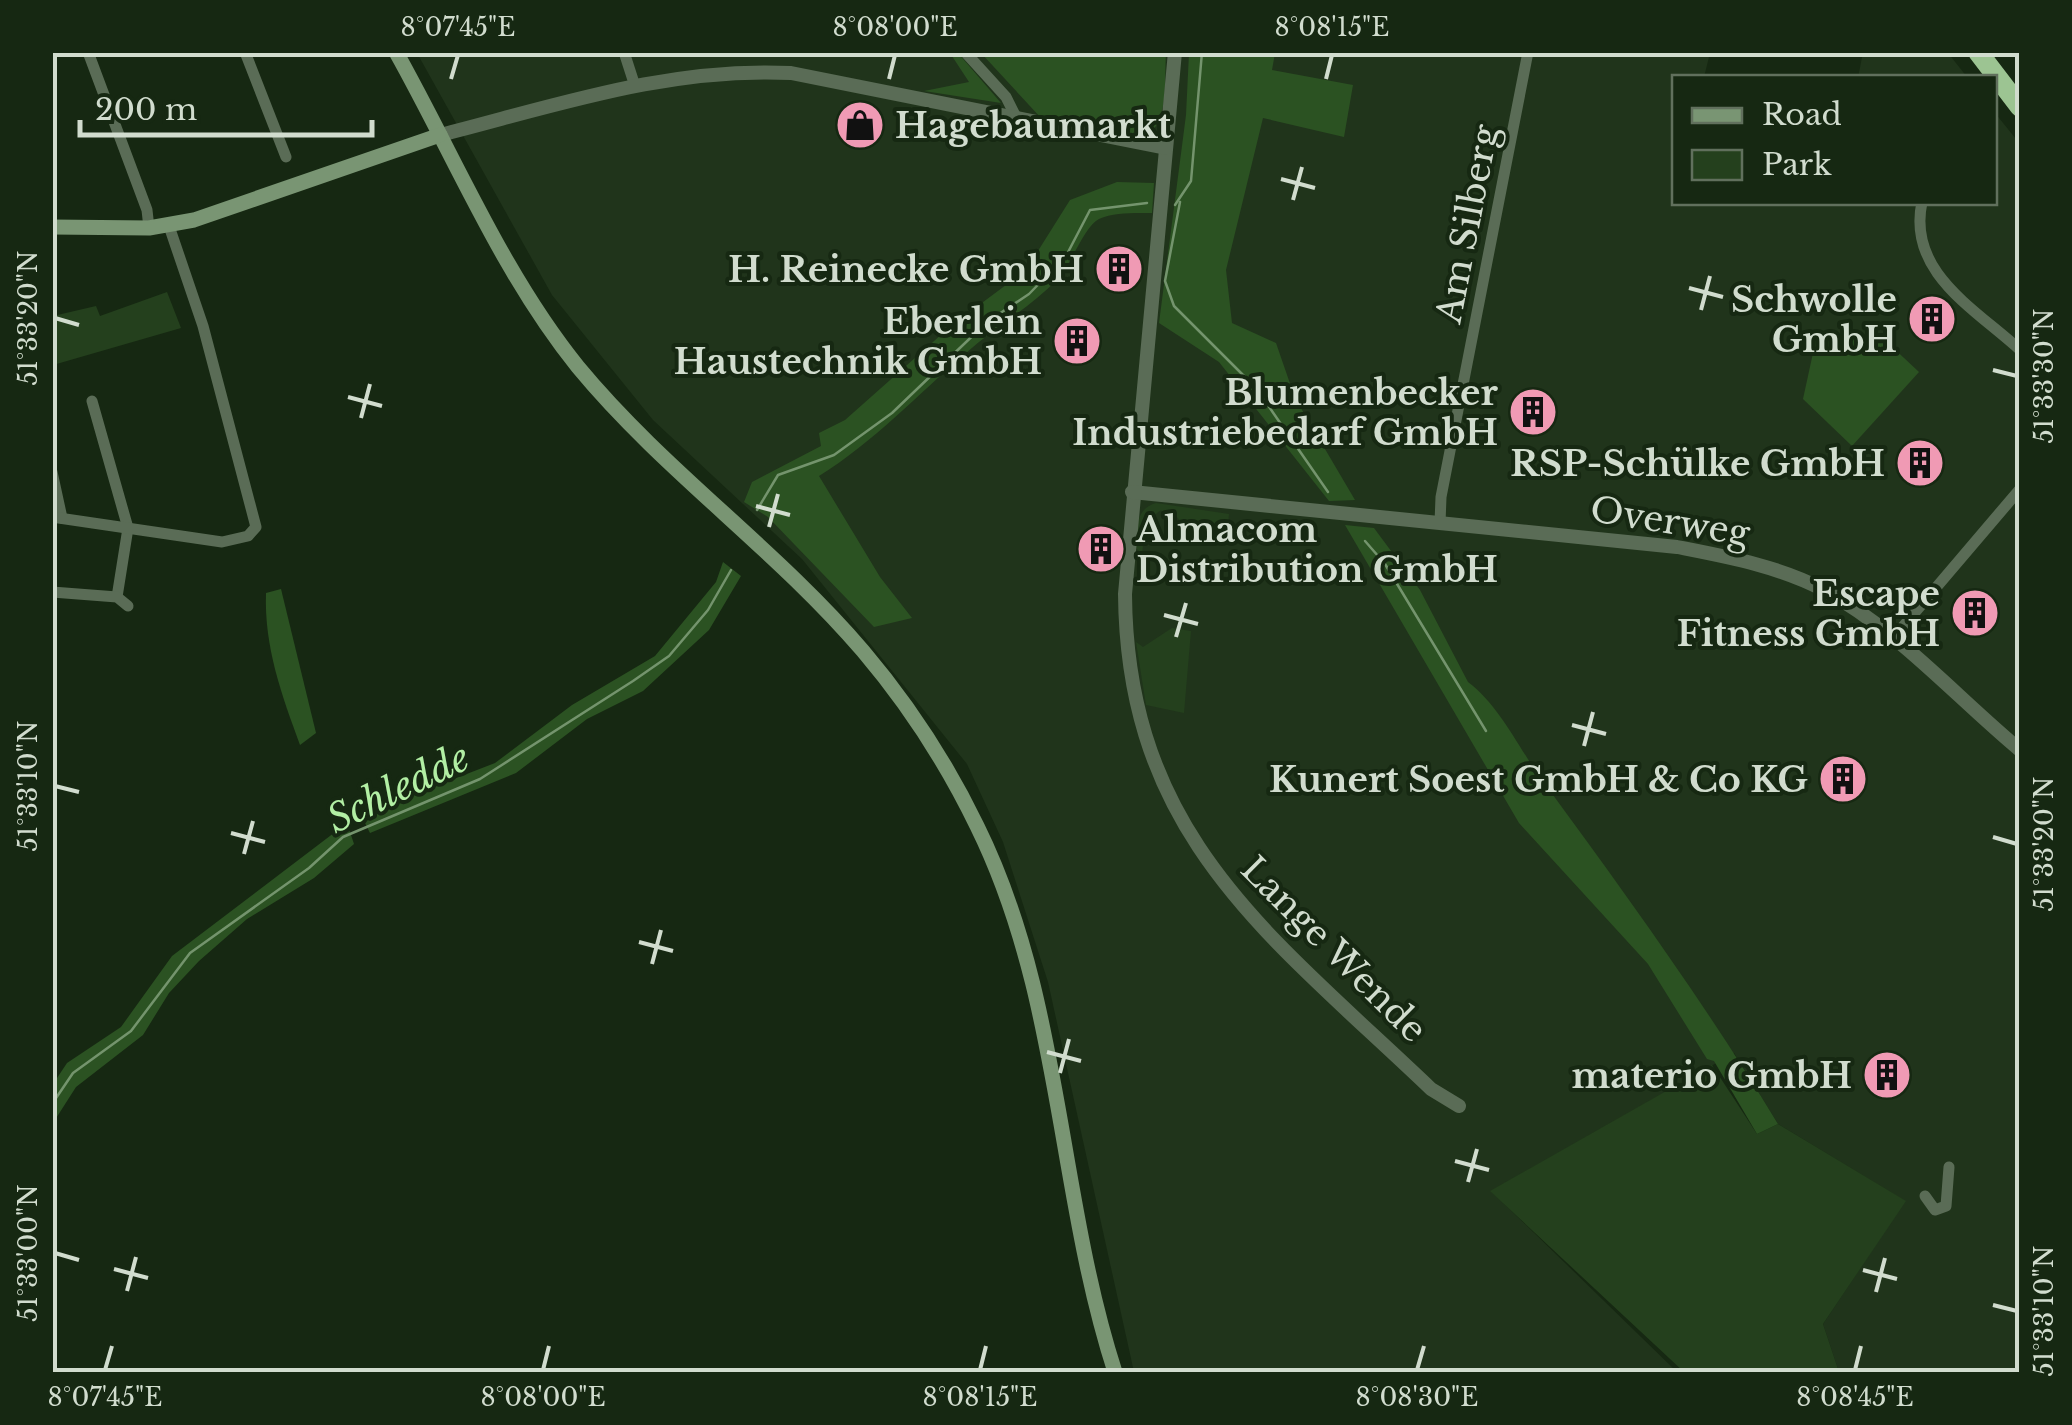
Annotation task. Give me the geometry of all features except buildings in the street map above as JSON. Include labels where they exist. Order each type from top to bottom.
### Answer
[{"type":"highway","points":[[1978,52],[1996,75]]},
{"type":"highway","points":[[1997,77],[2020,107]]},
{"type":"main road","points":[[396,52],[511,269],[577,365],[641,438],[863,651],[922,730],[978,827],[1034,978],[1096,1294],[1116,1372]]},
{"type":"main road","points":[[52,227],[169,226],[440,135]]},
{"type":"street","points":[[88,52],[149,228]]},
{"type":"street","points":[[245,52],[286,158]]},
{"type":"street","points":[[624,52],[634,83]]},
{"type":"street","points":[[965,52],[1006,97],[1017,118]]},
{"type":"street","name":"Lange Wende","points":[[1175,52],[1132,492],[1125,594],[1130,678],[1156,773],[1180,822],[1234,898],[1275,942],[1430,1088],[1459,1106]]},
{"type":"street","name":"Am Silberg","points":[[1440,523],[1441,497],[1528,52]]},
{"type":"street","points":[[440,135],[634,83],[737,70],[791,73],[1166,148]]},
{"type":"street","points":[[1922,205],[1917,232],[1922,252],[1935,273],[2020,350]]},
{"type":"street","points":[[52,472],[58,518],[222,542],[254,532],[256,523],[203,326],[169,226]]},
{"type":"street","points":[[92,401],[128,528],[117,597]]},
{"type":"street","points":[[1894,637],[2020,489]]},
{"type":"street","name":"Overweg","points":[[1132,492],[1677,547],[1750,562],[1822,590],[1894,637],[2020,750]]},
{"type":"street","points":[[52,592],[117,597],[128,606]]},
{"type":"street","points":[[1926,1196],[1929,1206],[1944,1209],[1949,1199],[1949,1167]]},
{"type":"shaded area","points":[[1863,52],[1948,53],[1965,75],[1859,75]]},
{"type":"shaded area","points":[[417,53],[1710,53],[1704,75],[1672,75],[1672,205],[1997,205],[1997,115],[2020,144],[2019,1372],[1839,1372],[1823,1324],[1905,1201],[1778,1124],[1734,1053],[1491,1191],[1677,1372],[1134,1372],[1048,982],[1003,842],[967,764],[802,559],[653,420],[552,295]]},
{"type":"green space","points":[[950,53],[958,53],[1001,103],[924,91],[969,82]]},
{"type":"green space","points":[[981,53],[1166,53],[1162,113],[1152,132],[1143,137],[1041,118]]},
{"type":"green space","points":[[1189,53],[1275,53],[1272,70],[1353,85],[1344,137],[1263,118],[1226,270],[1232,323],[1276,343],[1295,398],[1355,500],[1329,501],[1219,362],[1159,323],[1186,115]]},
{"type":"green space","points":[[1117,182],[1154,183],[1152,213],[1111,215],[1093,223],[1062,274],[1046,291],[977,344],[895,418],[819,476],[880,577],[912,618],[874,627],[768,517],[744,502],[752,482],[821,446],[819,433],[845,420],[951,326],[1026,270],[1070,200]]},
{"type":"green space","points":[[167,292],[181,328],[53,365],[53,316],[96,306],[100,316]]},
{"type":"green space","points":[[1818,330],[1888,343],[1919,372],[1852,446],[1803,399]]},
{"type":"green space","points":[[1156,503],[1229,514],[1228,525],[1189,521],[1187,529],[1172,511],[1166,515],[1161,510],[1147,521],[1151,528],[1145,528],[1142,554],[1135,547],[1138,520],[1144,510]]},
{"type":"green space","points":[[1345,525],[1374,528],[1420,590],[1468,682],[1500,717],[1665,951],[1778,1124],[1757,1134],[1714,1061],[1707,1059],[1648,964],[1519,823]]},
{"type":"green space","points":[[723,562],[741,576],[709,630],[643,691],[587,719],[516,773],[370,833],[361,815],[495,763],[572,705],[655,656],[716,582]]},
{"type":"green space","points":[[281,589],[316,733],[300,745],[281,690],[268,633],[266,593]]},
{"type":"green space","points":[[1172,628],[1191,631],[1184,713],[1146,705],[1136,642],[1143,647]]},
{"type":"green space","points":[[347,823],[354,844],[314,878],[247,919],[199,961],[169,993],[143,1035],[76,1087],[53,1123],[53,1084],[67,1063],[121,1027],[172,956]]},
{"type":"green space","points":[[1712,1065],[1757,1134],[1778,1124],[1906,1201],[1823,1324],[1839,1372],[1684,1372],[1490,1191]]},
{"type":"waterway","name":"Schledde","points":[[1175,205],[1191,181],[1202,52]]},
{"type":"waterway","points":[[1180,202],[1165,281],[1174,306],[1256,388],[1328,492]]},
{"type":"waterway","name":"Schledde","points":[[757,510],[778,475],[834,455],[892,413],[987,322],[1029,294],[1066,256],[1090,210],[1147,203]]},
{"type":"waterway","points":[[1365,541],[1385,564],[1486,731]]},
{"type":"waterway","name":"Schledde","points":[[52,1104],[73,1073],[131,1031],[190,953],[309,868],[343,837],[480,779],[669,656],[708,610],[731,570]]},
{"type":"place","name":"Hagebaumarkt","points":[[860,125]]},
{"type":"place","name":"H. Reinecke GmbH","points":[[1119,269]]},
{"type":"place","name":"Schwolle GmbH","points":[[1932,319]]},
{"type":"place","name":"Eberlein Haustechnik GmbH","points":[[1077,341]]},
{"type":"place","name":"Blumenbecker Industriebedarf GmbH","points":[[1533,412]]},
{"type":"place","name":"RSP-Schülke GmbH","points":[[1920,463]]},
{"type":"place","name":"Almacom Distribution GmbH","points":[[1101,549]]},
{"type":"place","name":"Escape Fitness GmbH","points":[[1975,613]]},
{"type":"place","name":"Kunert Soest GmbH & Co KG","points":[[1843,779]]},
{"type":"place","name":"materio GmbH","points":[[1887,1075]]}]
